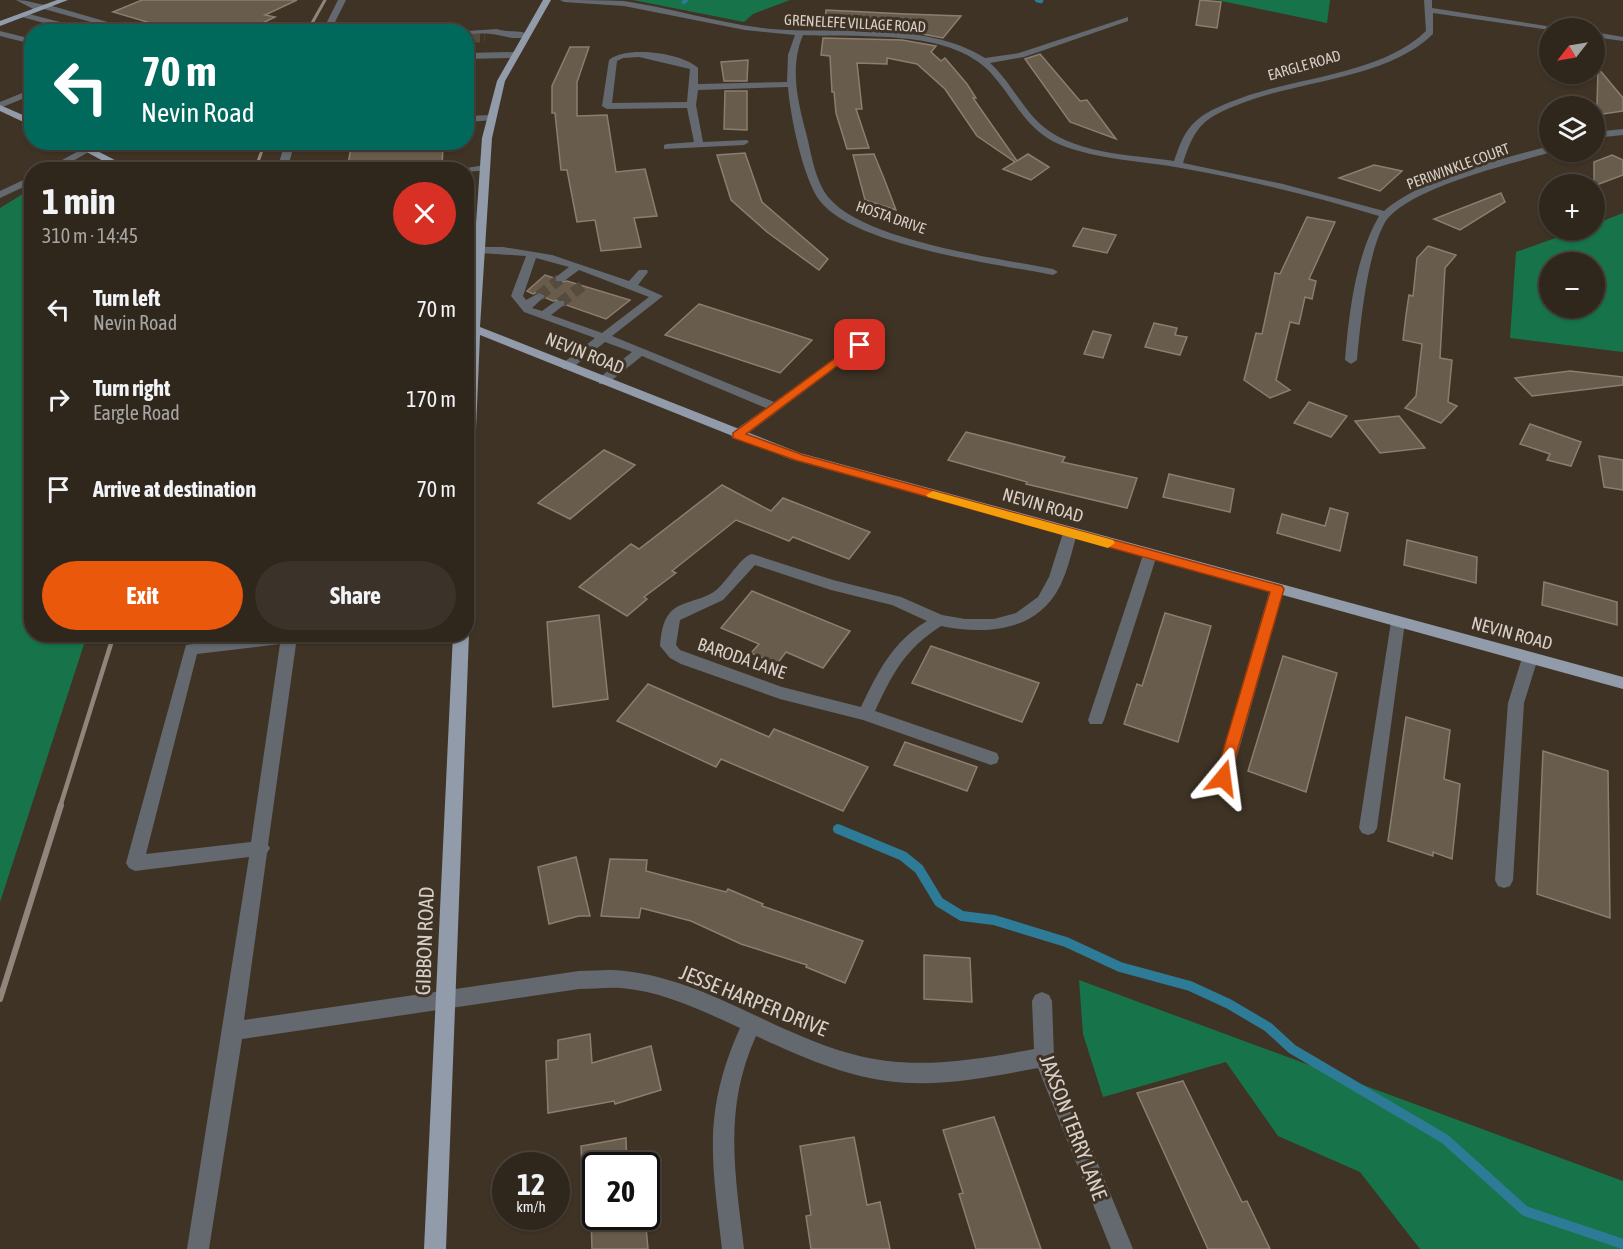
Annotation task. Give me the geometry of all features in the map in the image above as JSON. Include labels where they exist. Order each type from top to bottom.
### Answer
[{"type":"main road","points":[[2,22],[64,0]]},
{"type":"main road","points":[[474,296],[491,118],[501,81],[525,35],[547,0]]},
{"type":"main road","points":[[0,107],[24,119]]},
{"type":"main road","points":[[87,150],[112,162]]},
{"type":"main road","name":"NEVIN ROAD","points":[[474,329],[737,435],[799,457],[1150,555],[1623,682]]},
{"type":"main road","name":"GIBBON ROAD","points":[[435,1249],[461,642]]},
{"type":"street","points":[[20,0],[106,24]]},
{"type":"street","points":[[330,24],[342,0]]},
{"type":"street","name":"GRENELEFE VILLAGE ROAD","points":[[564,0],[633,5],[758,30],[930,40],[958,47],[984,62],[1030,122],[1049,136],[1094,150],[1313,192],[1386,215]]},
{"type":"street","points":[[1429,5],[1539,25]]},
{"type":"street","name":"EARGLE ROAD","points":[[1178,165],[1187,139],[1200,122],[1209,116],[1235,103],[1408,50],[1424,41],[1430,32],[1429,5]]},
{"type":"street","points":[[25,15],[58,24]]},
{"type":"street","points":[[984,62],[1022,55],[1125,19]]},
{"type":"street","points":[[474,32],[497,31],[499,36]]},
{"type":"street","points":[[0,33],[24,40]]},
{"type":"street","name":"HOSTA DRIVE","points":[[800,33],[795,45],[793,84],[796,112],[820,192],[826,201],[842,216],[864,226],[935,247],[1053,272]]},
{"type":"street","points":[[485,38],[525,35]]},
{"type":"street","points":[[1605,36],[1623,39]]},
{"type":"street","points":[[478,48],[514,55]]},
{"type":"street","points":[[474,54],[491,51]]},
{"type":"street","points":[[691,105],[606,106],[613,60],[620,54],[630,53],[688,64],[694,68],[691,105],[699,145]]},
{"type":"street","points":[[694,87],[793,84]]},
{"type":"street","points":[[0,107],[24,96]]},
{"type":"street","points":[[474,119],[491,118]]},
{"type":"street","points":[[1605,134],[1623,132]]},
{"type":"street","points":[[667,147],[744,142]]},
{"type":"street","points":[[64,162],[87,150]]},
{"type":"street","name":"PERIWINKLE COURT","points":[[1386,215],[1428,190],[1539,152]]},
{"type":"street","points":[[474,169],[485,168]]},
{"type":"street","points":[[0,195],[24,183]]},
{"type":"street","points":[[1351,360],[1352,337],[1371,247],[1378,226],[1386,215]]},
{"type":"street","points":[[480,250],[500,248],[532,253],[576,267],[592,277],[657,296],[567,366]]},
{"type":"street","points":[[532,253],[517,296],[525,306],[542,316],[605,338],[775,407]]},
{"type":"street","points":[[560,279],[576,267]]},
{"type":"street","points":[[630,287],[643,272]]},
{"type":"street","points":[[525,306],[539,296]]},
{"type":"street","points":[[542,316],[560,303]]},
{"type":"street","points":[[737,435],[860,345]]},
{"type":"street","points":[[603,381],[639,352]]},
{"type":"street","name":"BARODA LANE","points":[[865,714],[780,693],[686,660],[675,654],[668,645],[672,621],[679,611],[711,600],[727,589],[752,559],[831,585],[896,601],[939,620],[967,627],[990,625],[1030,612],[1042,603],[1049,592],[1070,533]]},
{"type":"street","points":[[1096,720],[1150,555]]},
{"type":"street","points":[[1223,778],[1277,589]]},
{"type":"street","points":[[939,620],[905,642],[892,658],[865,714],[991,758]]},
{"type":"street","points":[[1368,828],[1398,622]]},
{"type":"street","points":[[244,642],[191,649],[135,863],[261,848]]},
{"type":"street","points":[[198,1249],[261,848],[288,642]]},
{"type":"street","points":[[1504,880],[1516,703],[1530,658]]},
{"type":"street","name":"JESSE HARPER DRIVE","points":[[233,1031],[579,980],[628,979],[675,993],[834,1058],[885,1071],[937,1074],[1044,1057]]},
{"type":"street","name":"JAXSON TERRY LANE","points":[[1042,1001],[1044,1057],[1122,1249]]},
{"type":"street","points":[[733,1249],[723,1161],[725,1103],[738,1055],[752,1024]]},
{"type":"green space","points":[[633,0],[790,0],[753,14],[744,22]]},
{"type":"green space","points":[[1217,0],[1330,0],[1327,23]]},
{"type":"green space","points":[[24,193],[24,642],[85,642],[0,902],[0,208]]},
{"type":"green space","points":[[1623,213],[1623,352],[1510,338],[1516,252],[1550,240],[1605,240],[1605,220]]},
{"type":"green space","points":[[1079,980],[1623,1181],[1623,1249],[1420,1249],[1360,1172],[1278,1136],[1226,1062],[1103,1097],[1083,1034]]},
{"type":"building","points":[[142,0],[297,0],[265,15],[275,17],[261,24],[154,24],[113,12]]},
{"type":"building","points":[[1200,0],[1221,2],[1217,28],[1196,25]]},
{"type":"building","points":[[826,10],[961,16],[943,38],[906,31],[824,28]]},
{"type":"building","points":[[823,38],[902,40],[936,46],[931,52],[941,61],[945,58],[967,84],[976,98],[973,98],[1017,161],[1028,154],[1049,167],[1031,180],[1003,169],[1015,162],[977,136],[945,89],[917,64],[887,58],[887,64],[857,63],[862,109],[856,109],[869,148],[847,149],[836,113],[834,92],[832,92],[830,56],[821,55]]},
{"type":"building","points":[[570,47],[589,47],[577,82],[577,116],[607,115],[616,172],[645,169],[657,216],[634,218],[641,247],[601,251],[595,220],[577,222],[567,170],[561,170],[555,113],[552,113],[552,86]]},
{"type":"building","points":[[1040,54],[1080,101],[1087,100],[1116,139],[1070,122],[1025,59]]},
{"type":"building","points":[[748,60],[747,81],[724,81],[721,62]]},
{"type":"building","points":[[1605,76],[1623,98],[1623,111],[1605,114],[1605,96],[1597,96],[1598,84],[1605,84]]},
{"type":"building","points":[[725,91],[747,91],[747,130],[724,129]]},
{"type":"building","points":[[351,150],[443,150],[442,162],[348,162]]},
{"type":"building","points":[[745,153],[762,202],[828,259],[819,270],[767,232],[731,200],[717,155]]},
{"type":"building","points":[[874,154],[896,210],[865,200],[853,155]]},
{"type":"building","points":[[1612,155],[1623,160],[1623,175],[1605,182],[1605,174],[1594,174],[1594,162],[1605,162],[1605,158]]},
{"type":"building","points":[[1374,165],[1402,171],[1380,191],[1339,178]]},
{"type":"building","points":[[1501,193],[1505,202],[1460,230],[1434,219]]},
{"type":"building","points":[[1307,217],[1335,222],[1309,279],[1316,281],[1312,299],[1305,297],[1299,324],[1290,322],[1276,380],[1290,390],[1270,398],[1244,380],[1256,333],[1262,334],[1275,273],[1280,274]]},
{"type":"building","points":[[1083,228],[1116,235],[1107,253],[1073,246]]},
{"type":"building","points":[[1428,246],[1456,255],[1445,268],[1440,358],[1452,360],[1448,402],[1457,406],[1441,423],[1405,408],[1416,396],[1422,344],[1403,340],[1406,315],[1409,295],[1413,296],[1417,258]]},
{"type":"building","points":[[545,275],[554,278],[556,283],[567,281],[630,300],[606,319],[566,305],[564,299],[553,301],[546,298],[546,294],[540,291],[533,294],[527,291]]},
{"type":"building","points":[[699,304],[812,340],[780,373],[665,335]]},
{"type":"building","points":[[1154,323],[1177,328],[1175,335],[1187,337],[1180,355],[1145,347]]},
{"type":"building","points":[[1093,331],[1111,335],[1103,358],[1084,354]]},
{"type":"building","points":[[1570,371],[1623,377],[1623,385],[1532,396],[1515,378]]},
{"type":"building","points":[[1309,402],[1347,416],[1331,437],[1294,423]]},
{"type":"building","points":[[1399,416],[1425,448],[1380,453],[1355,421]]},
{"type":"building","points":[[1530,424],[1581,442],[1571,466],[1547,460],[1550,454],[1520,444]]},
{"type":"building","points":[[966,432],[1065,457],[1062,462],[1137,478],[1127,508],[1026,484],[1027,482],[948,460]]},
{"type":"building","points":[[604,450],[635,465],[570,519],[538,503]]},
{"type":"building","points":[[1599,456],[1623,460],[1623,490],[1604,487]]},
{"type":"building","points":[[1169,474],[1234,489],[1230,512],[1163,497]]},
{"type":"building","points":[[722,485],[771,511],[783,498],[870,532],[849,559],[793,537],[789,541],[736,520],[672,571],[676,573],[644,597],[647,599],[627,616],[579,587],[631,544],[639,549]]},
{"type":"building","points":[[1330,508],[1348,513],[1340,551],[1277,533],[1282,514],[1325,526]]},
{"type":"building","points":[[1407,540],[1477,557],[1476,583],[1404,565]]},
{"type":"building","points":[[1544,582],[1617,602],[1617,625],[1542,605]]},
{"type":"building","points":[[752,591],[850,631],[823,668],[786,652],[777,664],[751,653],[759,644],[721,628]]},
{"type":"building","points":[[1165,613],[1211,626],[1178,742],[1124,724],[1137,684],[1142,686]]},
{"type":"building","points":[[599,615],[608,699],[553,707],[547,622]]},
{"type":"building","points":[[931,646],[1039,683],[1022,722],[912,683]]},
{"type":"building","points":[[1283,656],[1337,673],[1306,792],[1248,771]]},
{"type":"building","points":[[648,684],[769,737],[774,729],[868,767],[843,811],[721,759],[716,767],[617,721]]},
{"type":"building","points":[[1406,717],[1450,730],[1444,779],[1460,784],[1452,859],[1433,852],[1433,856],[1388,841]]},
{"type":"building","points":[[905,742],[977,767],[967,791],[894,765]]},
{"type":"building","points":[[1543,751],[1608,771],[1610,918],[1537,894]]},
{"type":"building","points":[[576,857],[590,916],[579,916],[549,924],[538,867]]},
{"type":"building","points":[[610,859],[647,860],[646,871],[726,892],[728,889],[763,904],[762,906],[863,941],[845,983],[806,967],[807,965],[741,944],[691,921],[641,908],[639,918],[601,916]]},
{"type":"building","points":[[924,955],[970,958],[972,1002],[924,999]]},
{"type":"building","points":[[590,1034],[592,1063],[651,1046],[661,1090],[615,1104],[614,1101],[548,1113],[546,1061],[558,1059],[558,1040]]},
{"type":"building","points":[[1183,1081],[1242,1202],[1247,1201],[1270,1249],[1208,1249],[1137,1093]]},
{"type":"building","points":[[994,1117],[1041,1249],[976,1249],[959,1194],[963,1193],[943,1130]]},
{"type":"building","points":[[854,1137],[867,1205],[880,1202],[890,1249],[811,1249],[806,1216],[811,1215],[800,1146]]},
{"type":"building","points":[[626,1138],[626,1152],[582,1152],[582,1166],[581,1146]]},
{"type":"building","points":[[591,1230],[646,1230],[648,1249],[592,1249]]},
{"type":"waterway","points":[[1037,0],[1041,1]]},
{"type":"waterway","points":[[838,829],[903,856],[919,869],[939,902],[962,916],[994,920],[1066,942],[1120,967],[1190,986],[1229,1004],[1268,1027],[1292,1049],[1445,1139],[1525,1211],[1623,1244]]},
{"type":"tunnel","points":[[474,38],[485,38]]},
{"type":"tunnel","points":[[539,296],[560,279]]},
{"type":"tunnel","points":[[560,303],[582,286]]},
{"type":"railway","points":[[312,24],[325,0]]},
{"type":"railway","points":[[258,162],[262,150]]},
{"type":"railway","points":[[60,807],[112,642]]},
{"type":"railway","points":[[0,999],[61,805]]},
{"type":"slow traffic","points":[[933,495],[1108,543]]},
{"type":"route","points":[[860,345],[737,435],[799,457],[1277,589],[1223,778]]}]
